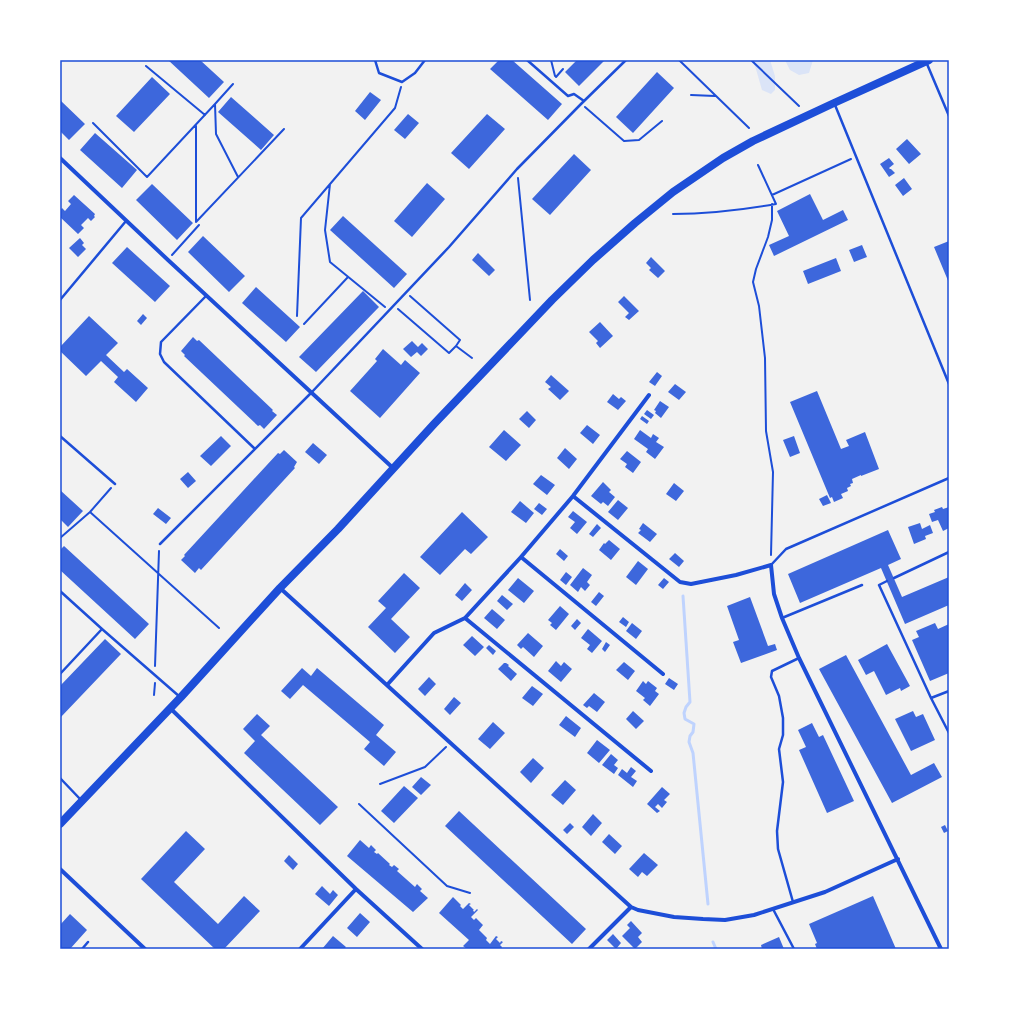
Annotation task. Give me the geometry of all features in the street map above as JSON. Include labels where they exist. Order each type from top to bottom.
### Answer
[{"type":"main road","points":[[60,824],[552,300],[635,222],[673,192],[723,158],[753,141],[927,61]]},
{"type":"street","points":[[60,158],[206,296],[394,468]]},
{"type":"street","points":[[387,685],[434,633],[465,618],[521,557],[573,496],[649,395]]},
{"type":"street","points":[[573,496],[680,582],[691,584],[736,575],[771,565],[774,594],[782,618],[799,658],[941,949]]},
{"type":"street","points":[[521,557],[663,674]]},
{"type":"street","points":[[280,588],[631,907],[662,915],[703,919],[725,920],[754,915],[825,892],[898,859]]},
{"type":"street","points":[[465,618],[652,771]]},
{"type":"street","points":[[170,708],[356,889],[422,949]]},
{"type":"street","points":[[60,868],[145,949]]},
{"type":"street","points":[[300,949],[356,889]]},
{"type":"street","points":[[589,949],[631,907]]},
{"type":"lane","points":[[375,60],[379,73],[402,82],[416,73],[425,60]]},
{"type":"lane","points":[[527,60],[568,96],[574,94],[582,102]]},
{"type":"lane","points":[[160,544],[311,393],[449,247],[517,169],[582,102],[626,60]]},
{"type":"lane","points":[[927,61],[949,116]]},
{"type":"lane","points":[[834,103],[949,384]]},
{"type":"lane","points":[[60,300],[126,221]]},
{"type":"lane","points":[[206,296],[161,342],[160,354],[164,362],[255,449]]},
{"type":"lane","points":[[60,436],[115,484]]},
{"type":"lane","points":[[771,565],[786,549],[949,478]]},
{"type":"lane","points":[[894,578],[949,552]]},
{"type":"lane","points":[[886,581],[879,585],[931,698],[949,733]]},
{"type":"lane","points":[[782,618],[862,585]]},
{"type":"lane","points":[[60,591],[180,697]]},
{"type":"lane","points":[[60,674],[102,629]]},
{"type":"lane","points":[[793,902],[778,849],[777,831],[784,782],[779,749],[783,735],[784,718],[780,696],[771,677],[772,671],[799,658]]},
{"type":"lane","points":[[931,698],[949,691]]},
{"type":"lane","points":[[60,778],[82,800]]},
{"type":"lane","points":[[773,909],[794,949]]},
{"type":"lane","points":[[82,949],[88,942]]},
{"type":"path","points":[[551,60],[559,88]]},
{"type":"path","points":[[679,60],[749,128]]},
{"type":"path","points":[[751,60],[799,106]]},
{"type":"path","points":[[146,66],[205,115]]},
{"type":"path","points":[[556,78],[564,69]]},
{"type":"path","points":[[297,316],[301,218],[395,108],[402,82]]},
{"type":"path","points":[[94,124],[147,177],[233,84]]},
{"type":"path","points":[[690,95],[716,96]]},
{"type":"path","points":[[582,102],[624,141],[639,140],[662,121]]},
{"type":"path","points":[[215,104],[216,134],[238,177]]},
{"type":"path","points":[[196,125],[196,222],[284,129]]},
{"type":"path","points":[[772,195],[857,157]]},
{"type":"path","points":[[673,214],[696,214],[740,210],[776,204],[758,165]]},
{"type":"path","points":[[517,169],[530,300]]},
{"type":"path","points":[[330,184],[325,230],[330,262],[389,311]]},
{"type":"path","points":[[771,565],[773,472],[766,431],[765,358],[760,306],[753,282],[756,269],[768,237],[772,220],[772,204]]},
{"type":"path","points":[[168,260],[198,225]]},
{"type":"path","points":[[304,324],[348,278]]},
{"type":"path","points":[[394,306],[449,352],[456,346],[460,340],[406,292]]},
{"type":"path","points":[[456,346],[472,358]]},
{"type":"path","points":[[60,538],[90,512],[115,484]]},
{"type":"path","points":[[90,512],[219,628]]},
{"type":"path","points":[[154,695],[160,544]]},
{"type":"path","points":[[380,784],[425,767],[450,743]]},
{"type":"path","points":[[359,804],[447,886],[470,892]]},
{"type":"shaded area","points":[[752,60],[770,60],[775,76],[775,90],[771,94],[762,90]]},
{"type":"shaded area","points":[[785,60],[813,60],[809,73],[799,75],[790,70]]},
{"type":"building","points":[[168,60],[200,60],[224,82],[209,98]]},
{"type":"building","points":[[499,60],[512,60],[562,104],[548,120],[490,69]]},
{"type":"building","points":[[577,60],[605,60],[579,86],[565,72]]},
{"type":"building","points":[[657,72],[674,88],[633,133],[616,117]]},
{"type":"building","points":[[152,77],[170,94],[134,132],[116,116]]},
{"type":"building","points":[[370,92],[381,100],[365,120],[355,111]]},
{"type":"building","points":[[231,97],[274,135],[261,150],[218,112]]},
{"type":"building","points":[[60,100],[85,124],[69,140],[60,131]]},
{"type":"building","points":[[408,114],[419,123],[405,139],[394,130]]},
{"type":"building","points":[[487,114],[505,129],[469,169],[451,153]]},
{"type":"building","points":[[95,133],[137,170],[122,188],[80,150]]},
{"type":"building","points":[[907,139],[921,154],[909,164],[896,149]]},
{"type":"building","points":[[574,154],[591,170],[550,215],[532,199]]},
{"type":"building","points":[[889,158],[894,164],[889,168],[895,173],[889,177],[880,164]]},
{"type":"building","points":[[904,178],[912,189],[903,196],[895,185]]},
{"type":"building","points":[[427,183],[445,199],[412,237],[394,221]]},
{"type":"building","points":[[152,184],[193,223],[177,240],[136,200]]},
{"type":"building","points":[[810,194],[823,220],[843,210],[848,220],[774,256],[769,245],[789,236],[777,211]]},
{"type":"building","points":[[74,195],[95,214],[95,217],[91,221],[88,218],[81,225],[84,228],[78,234],[60,217],[60,211],[62,208],[65,211],[71,204],[68,201]]},
{"type":"building","points":[[343,216],[407,274],[394,288],[330,230]]},
{"type":"building","points":[[203,236],[245,276],[229,292],[188,252]]},
{"type":"building","points":[[80,238],[84,243],[82,245],[86,249],[78,257],[69,248]]},
{"type":"building","points":[[949,241],[949,283],[934,247]]},
{"type":"building","points":[[862,245],[867,257],[854,262],[849,250]]},
{"type":"building","points":[[127,247],[170,286],[155,302],[112,263]]},
{"type":"building","points":[[478,253],[495,270],[489,276],[472,260]]},
{"type":"building","points":[[651,257],[665,271],[658,278],[649,270],[651,268],[646,263]]},
{"type":"building","points":[[836,258],[841,271],[808,284],[803,271]]},
{"type":"building","points":[[256,287],[300,327],[286,342],[242,303]]},
{"type":"building","points":[[363,291],[379,307],[316,372],[299,357]]},
{"type":"building","points":[[624,296],[639,311],[629,320],[625,317],[629,313],[618,302]]},
{"type":"building","points":[[143,314],[147,318],[141,325],[137,321]]},
{"type":"building","points":[[89,316],[118,343],[106,355],[124,372],[127,369],[148,388],[136,402],[114,382],[118,377],[101,361],[86,376],[60,351],[60,347]]},
{"type":"building","points":[[600,322],[613,336],[600,348],[596,343],[598,341],[589,332]]},
{"type":"building","points":[[193,337],[197,341],[199,340],[277,415],[264,429],[260,425],[258,426],[184,356],[185,355],[181,351]]},
{"type":"building","points":[[412,341],[418,347],[422,343],[428,349],[421,356],[417,352],[411,357],[403,349]]},
{"type":"building","points":[[383,349],[401,365],[405,360],[420,373],[380,418],[350,391],[377,361],[375,359]]},
{"type":"building","points":[[657,372],[662,376],[655,386],[649,382]]},
{"type":"building","points":[[551,375],[569,391],[560,400],[548,389],[551,387],[545,382]]},
{"type":"building","points":[[675,384],[686,392],[679,400],[668,392]]},
{"type":"building","points":[[817,391],[841,449],[849,446],[846,440],[865,432],[879,469],[852,479],[853,483],[847,488],[848,491],[841,494],[843,498],[834,502],[832,497],[830,498],[790,402]]},
{"type":"building","points":[[613,394],[619,399],[621,397],[626,401],[618,410],[607,402]]},
{"type":"building","points":[[660,401],[669,407],[661,418],[655,413],[656,411],[654,410]]},
{"type":"building","points":[[647,410],[654,415],[651,419],[644,414]]},
{"type":"building","points":[[527,411],[536,420],[529,428],[519,419]]},
{"type":"building","points":[[642,416],[649,421],[647,424],[640,419]]},
{"type":"building","points":[[587,425],[600,435],[593,444],[580,433]]},
{"type":"building","points":[[504,430],[521,445],[506,461],[489,447]]},
{"type":"building","points":[[640,430],[651,438],[653,434],[659,438],[656,442],[664,447],[655,459],[646,452],[648,449],[634,439]]},
{"type":"building","points":[[221,436],[231,446],[211,466],[200,456]]},
{"type":"building","points":[[794,436],[800,453],[790,457],[783,440]]},
{"type":"building","points":[[313,443],[327,455],[319,464],[305,452]]},
{"type":"building","points":[[565,448],[577,459],[569,469],[557,458]]},
{"type":"building","points":[[284,450],[297,462],[294,467],[295,468],[201,570],[199,568],[195,573],[181,560],[185,556],[184,555],[278,453],[280,454]]},
{"type":"building","points":[[627,451],[641,462],[633,473],[625,467],[627,464],[620,459]]},
{"type":"building","points":[[188,472],[196,481],[188,488],[180,479]]},
{"type":"building","points":[[541,475],[555,485],[547,495],[533,484]]},
{"type":"building","points":[[603,482],[611,490],[609,492],[615,497],[608,506],[603,502],[601,504],[591,496]]},
{"type":"building","points":[[674,483],[684,491],[676,501],[666,494]]},
{"type":"building","points":[[60,490],[83,511],[68,527],[60,519]]},
{"type":"building","points":[[827,495],[831,503],[823,506],[819,499]]},
{"type":"building","points":[[618,500],[628,508],[618,520],[608,512]]},
{"type":"building","points":[[520,501],[534,513],[526,523],[511,512]]},
{"type":"building","points":[[539,503],[547,509],[542,515],[534,509]]},
{"type":"building","points":[[942,507],[943,509],[949,507],[949,528],[943,531],[938,520],[932,522],[929,514]]},
{"type":"building","points":[[158,508],[171,518],[166,524],[153,514]]},
{"type":"building","points":[[573,511],[587,522],[577,534],[570,528],[575,522],[568,517]]},
{"type":"building","points":[[462,512],[488,537],[471,554],[465,549],[440,575],[420,557]]},
{"type":"building","points":[[643,523],[657,534],[650,542],[638,533],[641,530],[639,529]]},
{"type":"building","points":[[920,523],[922,529],[930,525],[933,533],[925,536],[926,539],[914,544],[908,527]]},
{"type":"building","points":[[597,524],[601,528],[593,537],[589,534]]},
{"type":"building","points":[[888,530],[901,559],[888,565],[902,597],[949,577],[949,605],[905,624],[881,568],[800,603],[788,574]]},
{"type":"building","points":[[609,540],[620,549],[611,560],[599,550],[604,543],[605,544]]},
{"type":"building","points":[[64,546],[149,624],[135,639],[60,570],[60,550]]},
{"type":"building","points":[[560,549],[568,556],[564,561],[556,554]]},
{"type":"building","points":[[675,553],[684,561],[679,567],[669,559]]},
{"type":"building","points":[[638,561],[648,569],[636,585],[626,577]]},
{"type":"building","points":[[583,568],[592,575],[587,582],[590,585],[585,591],[581,587],[578,592],[570,585]]},
{"type":"building","points":[[566,572],[572,577],[566,585],[560,580]]},
{"type":"building","points":[[404,573],[420,588],[391,619],[410,637],[395,653],[368,627],[386,608],[378,601]]},
{"type":"building","points":[[518,578],[534,591],[524,603],[508,590]]},
{"type":"building","points":[[664,578],[669,582],[663,589],[658,585]]},
{"type":"building","points":[[465,583],[472,590],[462,601],[455,595]]},
{"type":"building","points":[[599,592],[604,596],[596,606],[591,602]]},
{"type":"building","points":[[502,595],[513,604],[507,610],[497,601]]},
{"type":"building","points":[[750,597],[768,646],[775,644],[777,650],[741,663],[733,642],[739,640],[727,606]]},
{"type":"building","points":[[560,606],[569,614],[556,630],[550,625],[552,623],[548,620]]},
{"type":"building","points":[[492,609],[505,620],[497,629],[484,618]]},
{"type":"building","points":[[623,617],[629,622],[626,627],[619,622]]},
{"type":"building","points":[[577,619],[581,623],[575,630],[571,626]]},
{"type":"building","points":[[632,623],[642,631],[636,639],[626,631]]},
{"type":"building","points":[[935,623],[938,629],[949,624],[949,673],[930,681],[912,640],[919,637],[916,631]]},
{"type":"building","points":[[588,629],[602,641],[592,653],[587,649],[590,645],[581,638]]},
{"type":"building","points":[[528,633],[543,646],[534,657],[523,647],[521,649],[517,645]]},
{"type":"building","points":[[472,636],[484,647],[475,656],[463,645]]},
{"type":"building","points":[[105,639],[121,654],[60,718],[60,686]]},
{"type":"building","points":[[606,642],[610,645],[605,652],[602,649]]},
{"type":"building","points":[[887,644],[910,686],[901,691],[900,688],[886,695],[874,671],[866,675],[858,660]]},
{"type":"building","points":[[489,645],[496,651],[493,655],[486,648]]},
{"type":"building","points":[[846,655],[911,775],[934,763],[942,777],[892,803],[819,669]]},
{"type":"building","points":[[556,661],[561,666],[564,662],[572,669],[561,682],[548,671]]},
{"type":"building","points":[[624,662],[635,671],[628,680],[616,670]]},
{"type":"building","points":[[504,663],[509,665],[508,666],[517,674],[511,681],[498,669]]},
{"type":"building","points":[[302,668],[311,676],[317,668],[384,725],[376,735],[396,752],[384,766],[364,749],[370,742],[303,685],[290,699],[281,691]]},
{"type":"building","points":[[429,677],[436,684],[425,696],[418,689]]},
{"type":"building","points":[[669,678],[678,684],[674,690],[665,684]]},
{"type":"building","points":[[643,681],[646,684],[648,681],[657,688],[655,691],[659,694],[650,706],[643,700],[645,698],[636,691]]},
{"type":"building","points":[[532,686],[543,694],[533,706],[522,698]]},
{"type":"building","points":[[594,693],[605,702],[597,712],[589,706],[587,708],[583,705]]},
{"type":"building","points":[[454,697],[461,703],[450,715],[444,709]]},
{"type":"building","points":[[633,711],[644,721],[636,729],[626,719]]},
{"type":"building","points":[[913,711],[916,717],[923,714],[935,740],[911,751],[895,719]]},
{"type":"building","points":[[257,714],[270,726],[261,735],[338,807],[320,825],[244,753],[255,741],[243,729]]},
{"type":"building","points":[[566,716],[581,728],[575,737],[559,725]]},
{"type":"building","points":[[493,722],[505,733],[490,749],[478,739]]},
{"type":"building","points":[[812,723],[819,737],[823,735],[854,801],[827,813],[799,750],[806,747],[798,730]]},
{"type":"building","points":[[597,740],[610,750],[599,763],[587,753]]},
{"type":"building","points":[[611,754],[618,760],[614,765],[618,768],[614,774],[602,765]]},
{"type":"building","points":[[533,758],[544,768],[531,783],[520,772]]},
{"type":"building","points":[[631,767],[636,771],[631,777],[637,781],[633,787],[618,775],[622,769],[627,773]]},
{"type":"building","points":[[421,777],[431,785],[421,795],[412,787]]},
{"type":"building","points":[[565,780],[576,790],[563,805],[551,795]]},
{"type":"building","points":[[404,786],[418,798],[394,823],[381,811]]},
{"type":"building","points":[[662,787],[670,794],[664,800],[667,802],[662,808],[658,804],[655,807],[660,811],[657,813],[647,804]]},
{"type":"building","points":[[459,811],[586,929],[572,944],[445,826]]},
{"type":"building","points":[[593,814],[602,823],[591,836],[582,827]]},
{"type":"building","points":[[570,823],[574,827],[567,834],[563,830]]},
{"type":"building","points":[[945,825],[948,831],[944,833],[941,827]]},
{"type":"building","points":[[186,831],[205,849],[174,882],[218,924],[244,896],[260,911],[224,949],[215,949],[141,879]]},
{"type":"building","points":[[609,834],[622,846],[615,854],[602,842]]},
{"type":"building","points":[[360,840],[369,848],[371,845],[376,850],[374,852],[377,854],[378,853],[390,864],[389,865],[392,867],[394,865],[399,869],[397,871],[415,887],[417,884],[422,889],[420,891],[428,898],[413,912],[347,856]]},
{"type":"building","points":[[644,853],[658,865],[647,876],[642,872],[638,877],[629,869]]},
{"type":"building","points":[[289,855],[298,864],[293,870],[284,861]]},
{"type":"building","points":[[322,886],[330,894],[333,890],[338,895],[329,906],[315,894]]},
{"type":"building","points":[[873,896],[896,949],[817,949],[815,944],[817,943],[809,924]]},
{"type":"building","points":[[453,897],[463,909],[469,903],[471,904],[469,905],[474,912],[477,909],[478,910],[471,917],[474,920],[476,918],[483,925],[479,930],[487,938],[486,940],[490,944],[496,936],[498,937],[496,939],[500,943],[501,941],[503,942],[500,945],[502,947],[501,949],[467,949],[463,946],[469,940],[439,913]]},
{"type":"building","points":[[360,913],[370,922],[357,937],[347,928]]},
{"type":"building","points":[[70,914],[87,930],[70,949],[60,949],[60,925]]},
{"type":"building","points":[[631,921],[642,933],[638,937],[642,942],[635,949],[622,936],[630,928],[627,925]]},
{"type":"building","points":[[613,934],[621,943],[616,949],[607,940]]},
{"type":"building","points":[[333,936],[346,947],[344,949],[322,949]]},
{"type":"building","points":[[779,937],[784,949],[762,949],[761,945]]},
{"type":"waterway","points":[[683,596],[690,702],[684,713],[685,719],[694,724],[689,742],[693,753],[708,904]]},
{"type":"waterway","points":[[713,942],[716,949]]}]
